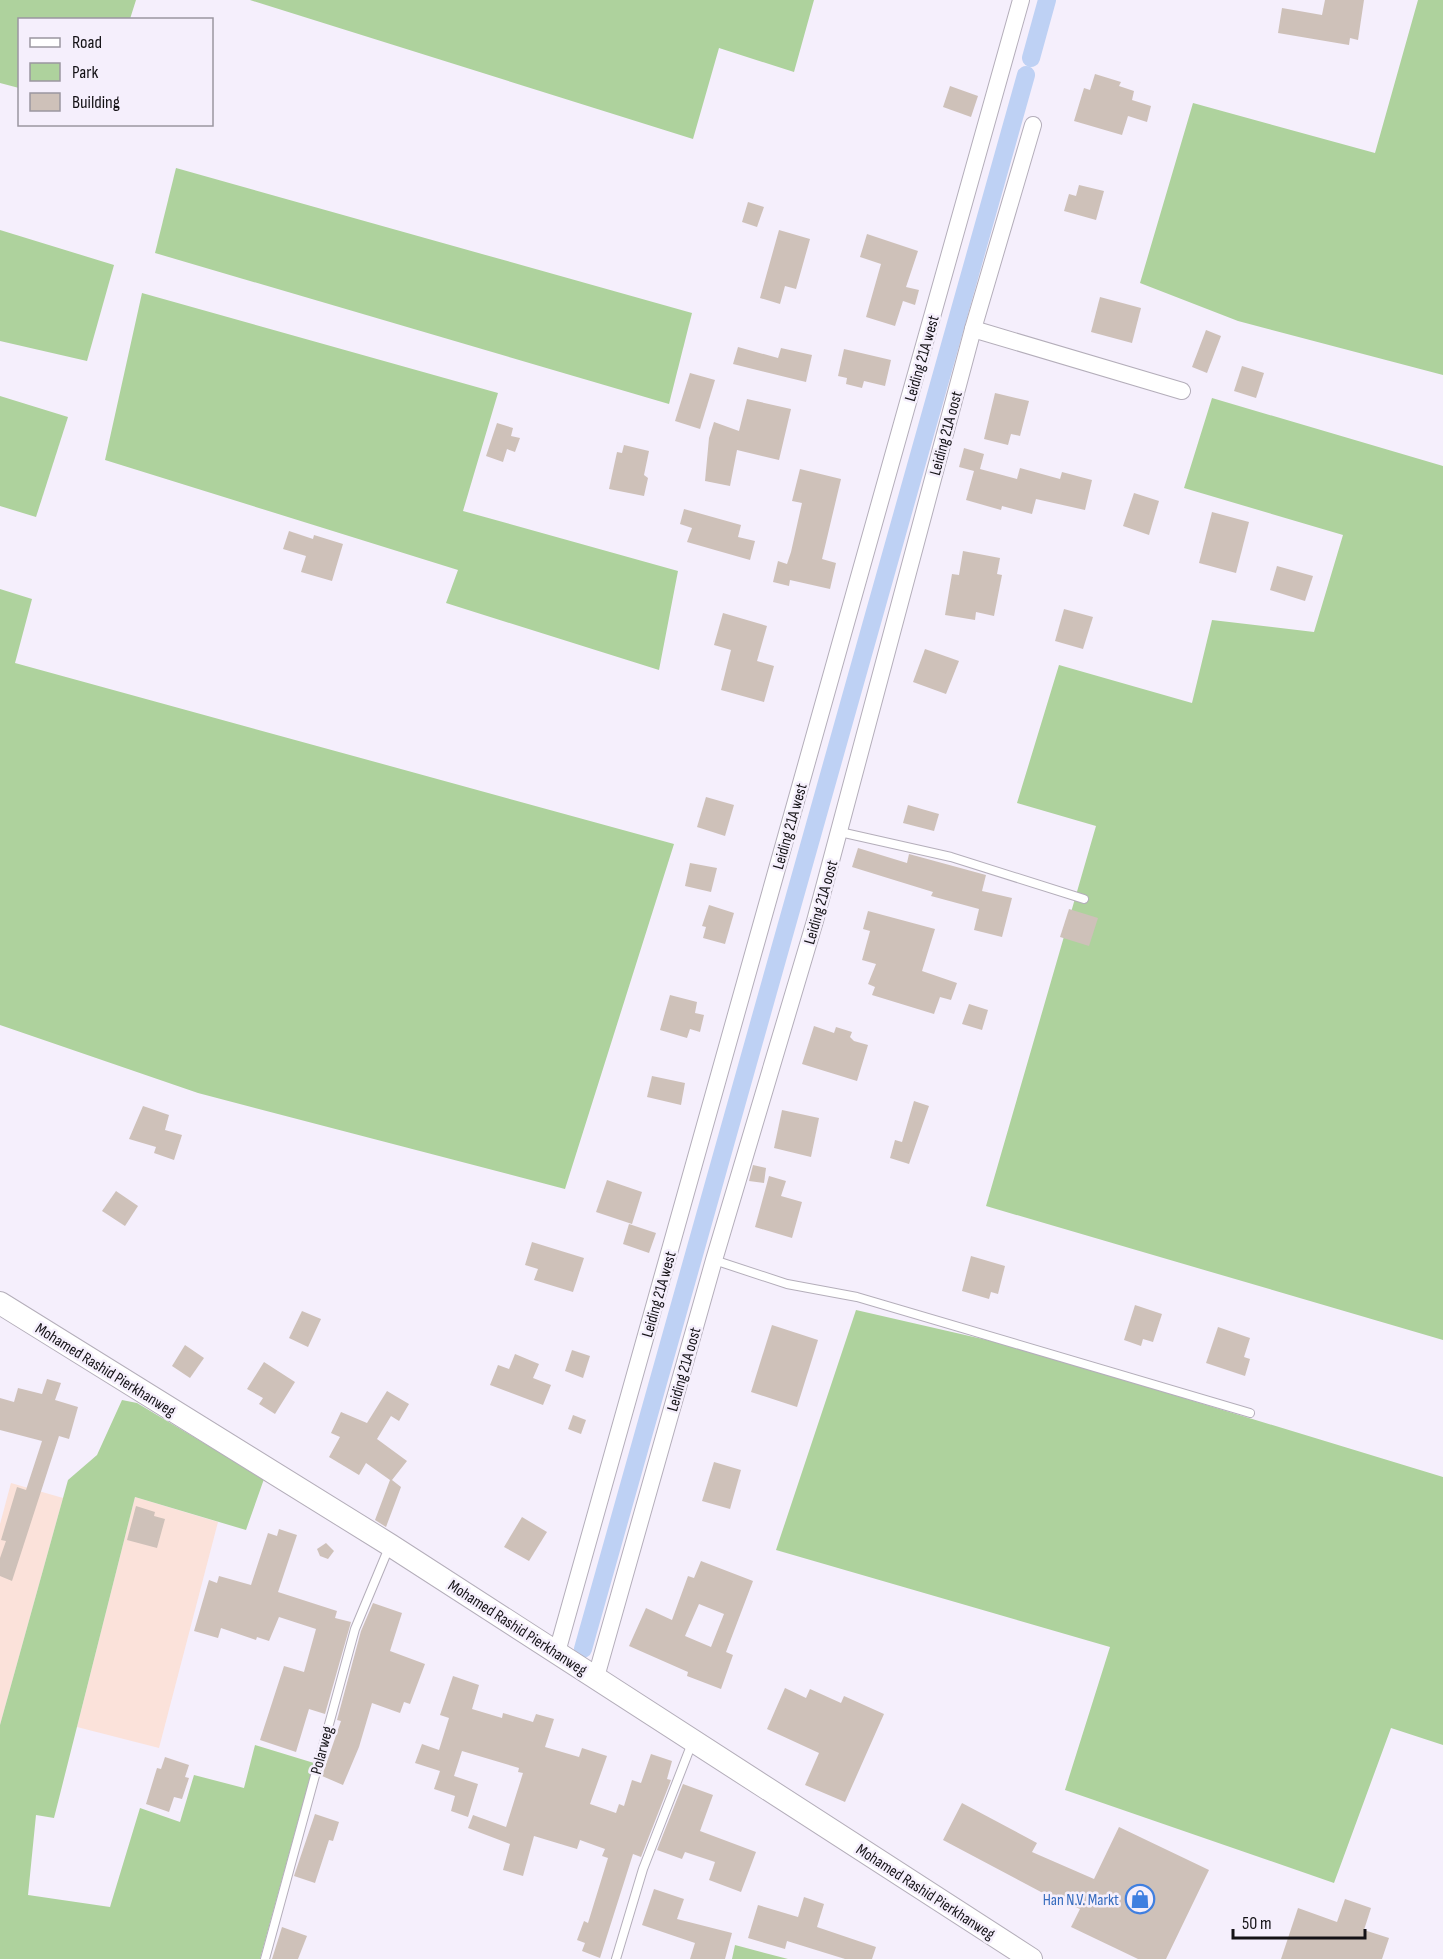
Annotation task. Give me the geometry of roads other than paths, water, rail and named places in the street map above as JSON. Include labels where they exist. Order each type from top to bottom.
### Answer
[{"type":"street","name":"Leiding 21A west","points":[[557,1652],[1022,0]]},
{"type":"street","name":"Leiding 21A oost","points":[[596,1677],[714,1260],[840,832],[973,329],[1033,124]]},
{"type":"street","points":[[973,329],[1182,391]]},
{"type":"street","name":"Mohamed Rashid Pierkhanweg","points":[[0,1303],[390,1545],[1031,1959]]},
{"type":"lane","points":[[840,832],[951,857],[1084,899]]},
{"type":"lane","points":[[714,1260],[788,1284],[857,1297],[1250,1413]]},
{"type":"lane","name":"Polarweg","points":[[265,1959],[355,1629],[390,1545]]},
{"type":"lane","points":[[616,1959],[643,1869],[694,1740]]},
{"type":"waterway","points":[[1031,58],[1047,0]]},
{"type":"waterway","points":[[583,1649],[1026,75]]},
{"type":"place","name":"Han N.V. Markt","points":[[1140,1899]]}]
